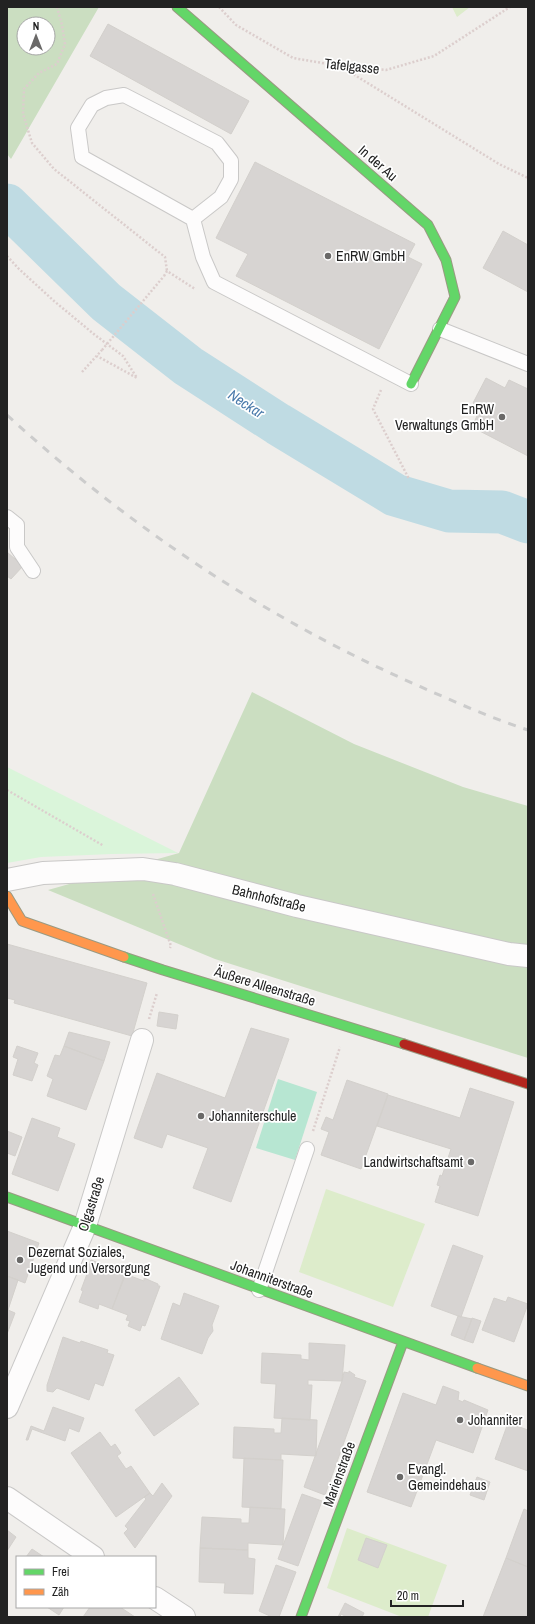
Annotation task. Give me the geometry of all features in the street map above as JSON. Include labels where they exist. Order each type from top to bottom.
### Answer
[{"type":"street","name":"In der Au","points":[[177,7],[428,225],[446,260],[455,297],[411,384]]},
{"type":"street","name":"Bahnhofstraße","points":[[7,880],[43,872],[143,868],[175,874],[297,906],[509,954],[528,956]]},
{"type":"street","name":"Äußere Alleenstraße","points":[[7,896],[22,921],[163,970],[347,1025],[528,1084]]},
{"type":"street","name":"Olgastraße","points":[[7,1407],[85,1226],[142,1040]]},
{"type":"street","name":"Johanniterstraße","points":[[7,1197],[258,1290],[528,1386]]},
{"type":"street","name":"Marienstraße","points":[[301,1617],[403,1342]]},
{"type":"street","points":[[7,1498],[92,1556]]},
{"type":"street","points":[[156,1599],[184,1617]]},
{"type":"lane","points":[[193,219],[222,197],[231,180],[231,161],[217,143],[124,95],[106,98],[92,105],[78,128],[82,157],[193,219],[203,257],[214,282],[411,384]]},
{"type":"lane","points":[[440,329],[528,364]]},
{"type":"lane","points":[[7,517],[17,525],[17,547],[33,570]]},
{"type":"lane","points":[[258,1290],[307,1149]]},
{"type":"path","points":[[57,7],[65,44],[57,64]]},
{"type":"path","name":"Tafelgasse","points":[[219,7],[236,25],[293,58],[340,66],[386,70],[434,56],[510,7]]},
{"type":"path","points":[[340,66],[500,164],[528,178]]},
{"type":"path","points":[[7,256],[54,301],[95,336],[123,356],[138,378],[97,356]]},
{"type":"path","points":[[82,372],[164,276]]},
{"type":"path","points":[[383,386],[373,409],[409,480]]},
{"type":"path","points":[[7,790],[110,850]]},
{"type":"path","points":[[143,868],[171,946]]},
{"type":"path","points":[[307,1149],[347,1025]]},
{"type":"green space","points":[[7,7],[99,7],[11,159],[7,154]]},
{"type":"green space","points":[[452,7],[470,7],[457,17]]},
{"type":"green space","points":[[252,692],[354,744],[463,787],[528,806],[528,1058],[215,959],[48,890],[179,853]]},
{"type":"green space","points":[[7,767],[178,853],[41,857],[7,863]]},
{"type":"green space","points":[[278,1079],[317,1092],[295,1160],[256,1148]]},
{"type":"green space","points":[[326,1189],[425,1224],[393,1307],[299,1272]]},
{"type":"green space","points":[[347,1528],[447,1565],[428,1617],[402,1617],[327,1588]]},
{"type":"building","points":[[108,24],[249,101],[231,134],[90,56]]},
{"type":"building","name":"EnRW GmbH","points":[[255,162],[415,244],[408,257],[422,264],[379,349],[236,276],[248,254],[216,238]]},
{"type":"building","points":[[503,231],[528,245],[528,292],[483,268]]},
{"type":"building","name":"EnRW Verwaltungs GmbH","points":[[486,378],[505,388],[509,380],[528,389],[528,456],[472,427],[481,407],[473,403]]},
{"type":"building","points":[[7,552],[23,566],[11,579],[7,576]]},
{"type":"building","points":[[7,944],[147,983],[132,1036],[14,1003],[15,1000],[7,998]]},
{"type":"building","points":[[159,1012],[178,1015],[176,1029],[157,1026]]},
{"type":"building","name":"Johanniterschule","points":[[251,1028],[289,1039],[231,1202],[193,1188],[208,1148],[167,1134],[162,1148],[134,1138],[157,1073],[225,1098]]},
{"type":"building","points":[[69,1032],[110,1042],[104,1061],[64,1046]]},
{"type":"building","points":[[17,1046],[38,1053],[34,1063],[38,1065],[32,1081],[13,1075],[18,1059],[13,1057]]},
{"type":"building","points":[[64,1046],[104,1061],[86,1110],[47,1096],[53,1079],[47,1076],[55,1055],[60,1056]]},
{"type":"building","points":[[347,1080],[388,1094],[361,1169],[321,1155],[329,1132],[321,1129],[326,1117],[333,1120]]},
{"type":"building","name":"Landwirtschaftsamt","points":[[470,1088],[514,1102],[478,1216],[435,1202],[440,1186],[437,1185],[440,1175],[442,1176],[451,1149],[377,1126],[388,1095],[460,1118]]},
{"type":"building","points":[[32,1118],[60,1128],[57,1137],[75,1144],[58,1191],[12,1174]]},
{"type":"building","points":[[7,1131],[22,1137],[15,1156],[7,1153]]},
{"type":"building","name":"Dezernat Soziales, Jugend und Versorgung","points":[[7,1231],[39,1243],[25,1283],[7,1276]]},
{"type":"building","points":[[453,1245],[483,1256],[461,1317],[431,1306]]},
{"type":"building","points":[[91,1260],[104,1265],[103,1267],[125,1276],[112,1309],[99,1304],[98,1309],[79,1302],[83,1291],[81,1290],[87,1274],[85,1274]]},
{"type":"building","points":[[125,1274],[144,1281],[144,1278],[160,1286],[145,1326],[142,1325],[140,1331],[128,1326],[130,1321],[126,1320],[128,1315],[112,1309]]},
{"type":"building","points":[[7,1276],[18,1280],[8,1310],[15,1313],[7,1334]]},
{"type":"building","points":[[184,1293],[219,1306],[212,1325],[213,1331],[208,1338],[202,1354],[161,1339],[173,1303],[180,1306]]},
{"type":"building","points":[[508,1297],[528,1304],[514,1342],[482,1330],[494,1298],[506,1302]]},
{"type":"building","points":[[458,1316],[472,1319],[464,1340],[451,1335]]},
{"type":"building","points":[[472,1318],[481,1321],[473,1343],[464,1340]]},
{"type":"building","points":[[63,1337],[108,1350],[107,1353],[114,1355],[103,1386],[95,1383],[89,1400],[57,1388],[53,1392],[47,1391],[47,1385]]},
{"type":"building","points":[[309,1343],[345,1345],[342,1381],[308,1380],[308,1385],[312,1385],[310,1420],[274,1418],[276,1384],[261,1383],[262,1353],[301,1355],[301,1359],[309,1360]]},
{"type":"building","points":[[349,1371],[355,1375],[354,1377],[366,1381],[325,1495],[304,1487],[344,1372],[349,1373]]},
{"type":"building","points":[[179,1377],[199,1404],[154,1436],[135,1410]]},
{"type":"building","points":[[443,1386],[459,1392],[458,1400],[463,1402],[464,1400],[488,1410],[473,1453],[436,1440],[411,1507],[367,1492],[403,1393],[436,1405]]},
{"type":"building","points":[[53,1407],[84,1418],[79,1432],[69,1428],[65,1441],[32,1429],[28,1440],[26,1440],[31,1426],[44,1431]]},
{"type":"building","points":[[282,1418],[317,1420],[316,1456],[281,1454],[281,1460],[233,1458],[234,1427],[274,1429],[274,1433],[281,1433]]},
{"type":"building","points":[[508,1423],[528,1430],[528,1471],[495,1459]]},
{"type":"building","points":[[100,1432],[111,1447],[115,1444],[121,1453],[117,1456],[126,1469],[131,1466],[150,1493],[116,1517],[71,1453]]},
{"type":"building","points":[[244,1458],[283,1460],[281,1509],[242,1507]]},
{"type":"building","points":[[477,1477],[490,1482],[484,1500],[470,1495]]},
{"type":"building","points":[[162,1483],[172,1496],[135,1548],[124,1533],[128,1529],[125,1526],[146,1499],[144,1497],[150,1493],[153,1496]]},
{"type":"building","points":[[302,1494],[322,1501],[298,1566],[278,1559]]},
{"type":"building","points":[[250,1507],[285,1509],[283,1545],[248,1543],[248,1550],[200,1548],[202,1517],[241,1519],[241,1523],[249,1523]]},
{"type":"building","points":[[524,1509],[528,1511],[528,1567],[506,1558]]},
{"type":"building","points":[[7,1530],[16,1537],[7,1551]]},
{"type":"building","points":[[366,1538],[387,1545],[378,1568],[358,1560]]},
{"type":"building","points":[[200,1548],[248,1550],[248,1558],[255,1559],[253,1594],[224,1593],[225,1583],[199,1582]]},
{"type":"building","points":[[32,1549],[42,1556],[27,1556]]},
{"type":"building","points":[[506,1558],[528,1567],[528,1617],[483,1617]]},
{"type":"building","points":[[276,1565],[296,1572],[279,1617],[272,1617],[259,1611]]},
{"type":"building","points":[[345,1603],[364,1613],[362,1617],[347,1617],[341,1614],[340,1617],[338,1617]]},
{"type":"building","points":[[48,1608],[63,1608],[59,1615]]},
{"type":"building","points":[[89,1608],[122,1608],[135,1617],[83,1617]]},
{"type":"waterway","name":"Neckar","points":[[7,205],[106,302],[188,366],[278,424],[395,495],[449,511],[502,512],[528,522]]},
{"type":"railway","points":[[7,415],[54,456],[151,533],[254,601],[308,632],[363,660],[460,704],[528,730]]},
{"type":"traffic: fast","points":[[177,7],[428,225],[446,260],[455,297],[411,384]]},
{"type":"traffic: fast","points":[[124,957],[404,1044]]},
{"type":"traffic: fast","points":[[7,1197],[477,1368]]},
{"type":"traffic: fast","points":[[301,1617],[403,1342]]},
{"type":"traffic: slow","points":[[7,896],[22,921],[124,957]]},
{"type":"traffic: slow","points":[[477,1368],[528,1386]]},
{"type":"traffic: jam","points":[[404,1044],[528,1084]]},
{"type":"place","name":"EnRW GmbH","points":[[328,256]]},
{"type":"place","name":"EnRW Verwaltungs GmbH","points":[[502,417]]},
{"type":"place","name":"Johanniterschule","points":[[201,1116]]},
{"type":"place","name":"Landwirtschaftsamt","points":[[471,1162]]},
{"type":"place","name":"Dezernat Soziales, Jugend und Versorgung","points":[[20,1260]]},
{"type":"place","name":"Johanniter","points":[[460,1420]]},
{"type":"place","name":"Evangl. Gemeindehaus","points":[[400,1477]]}]
